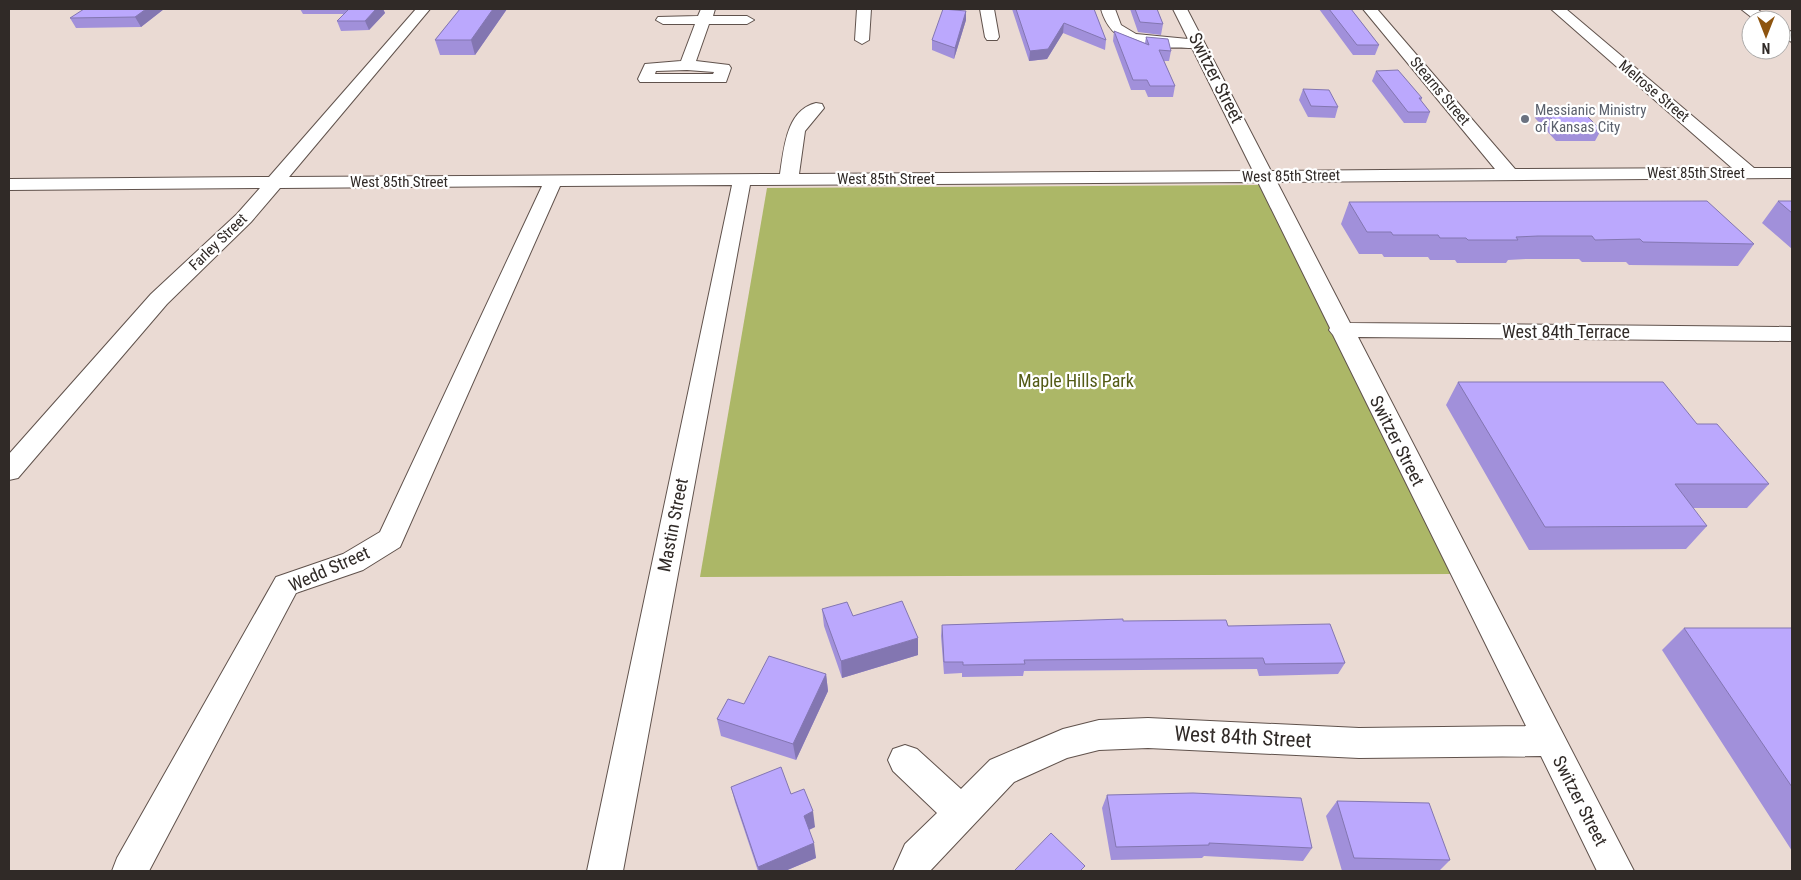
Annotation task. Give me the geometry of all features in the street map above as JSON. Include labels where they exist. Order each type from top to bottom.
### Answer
[{"type":"street","name":"Farley Street","points":[[9,471],[159,299],[244,218],[423,9]]},
{"type":"street","points":[[862,40],[864,9]]},
{"type":"street","points":[[987,9],[992,37]]},
{"type":"street","points":[[1108,9],[1115,27],[1133,37],[1160,42],[1198,44]]},
{"type":"street","name":"Switzer Street","points":[[1180,9],[1266,176],[1340,330],[1616,871]]},
{"type":"street","name":"Stearns Street","points":[[1370,9],[1509,174]]},
{"type":"street","name":"Melrose Street","points":[[1558,9],[1749,173]]},
{"type":"street","points":[[687,65],[706,14]]},
{"type":"street","points":[[663,20],[706,14],[747,20]]},
{"type":"street","points":[[789,179],[798,127],[803,117],[816,108]]},
{"type":"street","name":"West 85th Street","points":[[9,184],[1792,173]]},
{"type":"street","name":"Mastin Street","points":[[604,871],[742,180]]},
{"type":"street","name":"Wedd Street","points":[[130,871],[286,585],[353,562],[390,539],[553,182]]},
{"type":"street","name":"West 84th Terrace","points":[[1340,330],[1752,332],[1792,334]]},
{"type":"street","name":"West 84th Street","points":[[911,871],[918,857],[1002,771],[1062,744],[1099,735],[1148,732],[1359,743],[1550,741]]},
{"type":"street","points":[[905,760],[961,812]]},
{"type":"green space","name":"Maple Hills Park","points":[[1259,185],[1453,574],[700,577],[767,188]]},
{"type":"building","points":[[84,9],[146,9],[135,17],[70,18]]},
{"type":"building","points":[[349,9],[376,9],[365,21],[337,21]]},
{"type":"building","points":[[460,9],[493,9],[471,40],[435,40]]},
{"type":"building","points":[[943,9],[966,11],[955,48],[932,40]]},
{"type":"building","points":[[1016,9],[1094,9],[1106,40],[1064,23],[1048,49],[1030,51]]},
{"type":"building","points":[[1135,9],[1157,9],[1163,24],[1140,22]]},
{"type":"building","points":[[1329,9],[1351,9],[1379,45],[1357,45]]},
{"type":"building","points":[[1114,31],[1149,45],[1146,37],[1168,39],[1171,51],[1159,50],[1175,86],[1150,86],[1147,80],[1133,80]]},
{"type":"building","points":[[1398,70],[1422,98],[1419,98],[1430,112],[1408,112],[1376,71]]},
{"type":"building","points":[[1303,89],[1329,90],[1338,107],[1311,106]]},
{"type":"building","points":[[1541,107],[1579,108],[1601,130],[1562,130]]},
{"type":"building","points":[[1707,201],[1754,244],[1643,242],[1640,239],[1595,240],[1592,236],[1538,236],[1516,237],[1518,240],[1468,240],[1466,238],[1440,238],[1438,235],[1393,235],[1391,232],[1367,232],[1349,202]]},
{"type":"building","points":[[1778,201],[1792,201],[1792,213]]},
{"type":"building","points":[[1458,382],[1663,382],[1697,424],[1717,424],[1769,484],[1675,484],[1707,526],[1545,527]]},
{"type":"building","points":[[902,601],[918,638],[841,661],[822,609],[847,602],[853,616]]},
{"type":"building","points":[[1123,619],[1123,621],[1226,620],[1228,626],[1330,624],[1345,663],[1265,664],[1263,658],[1024,660],[1025,664],[963,665],[963,662],[944,662],[942,625]]},
{"type":"building","points":[[1684,628],[1792,628],[1792,787]]},
{"type":"building","points":[[769,656],[826,674],[793,744],[717,719],[728,699],[744,704]]},
{"type":"building","points":[[781,767],[791,794],[804,789],[813,811],[804,816],[814,843],[758,867],[731,787]]},
{"type":"building","points":[[1193,793],[1301,798],[1312,848],[1209,843],[1209,845],[1116,847],[1107,795]]},
{"type":"building","points":[[1337,801],[1429,803],[1450,860],[1354,858]]},
{"type":"building","points":[[1051,833],[1085,866],[1080,871],[1014,871]]},
{"type":"place","name":"Messianic Ministry of Kansas City","points":[[1525,119]]}]
